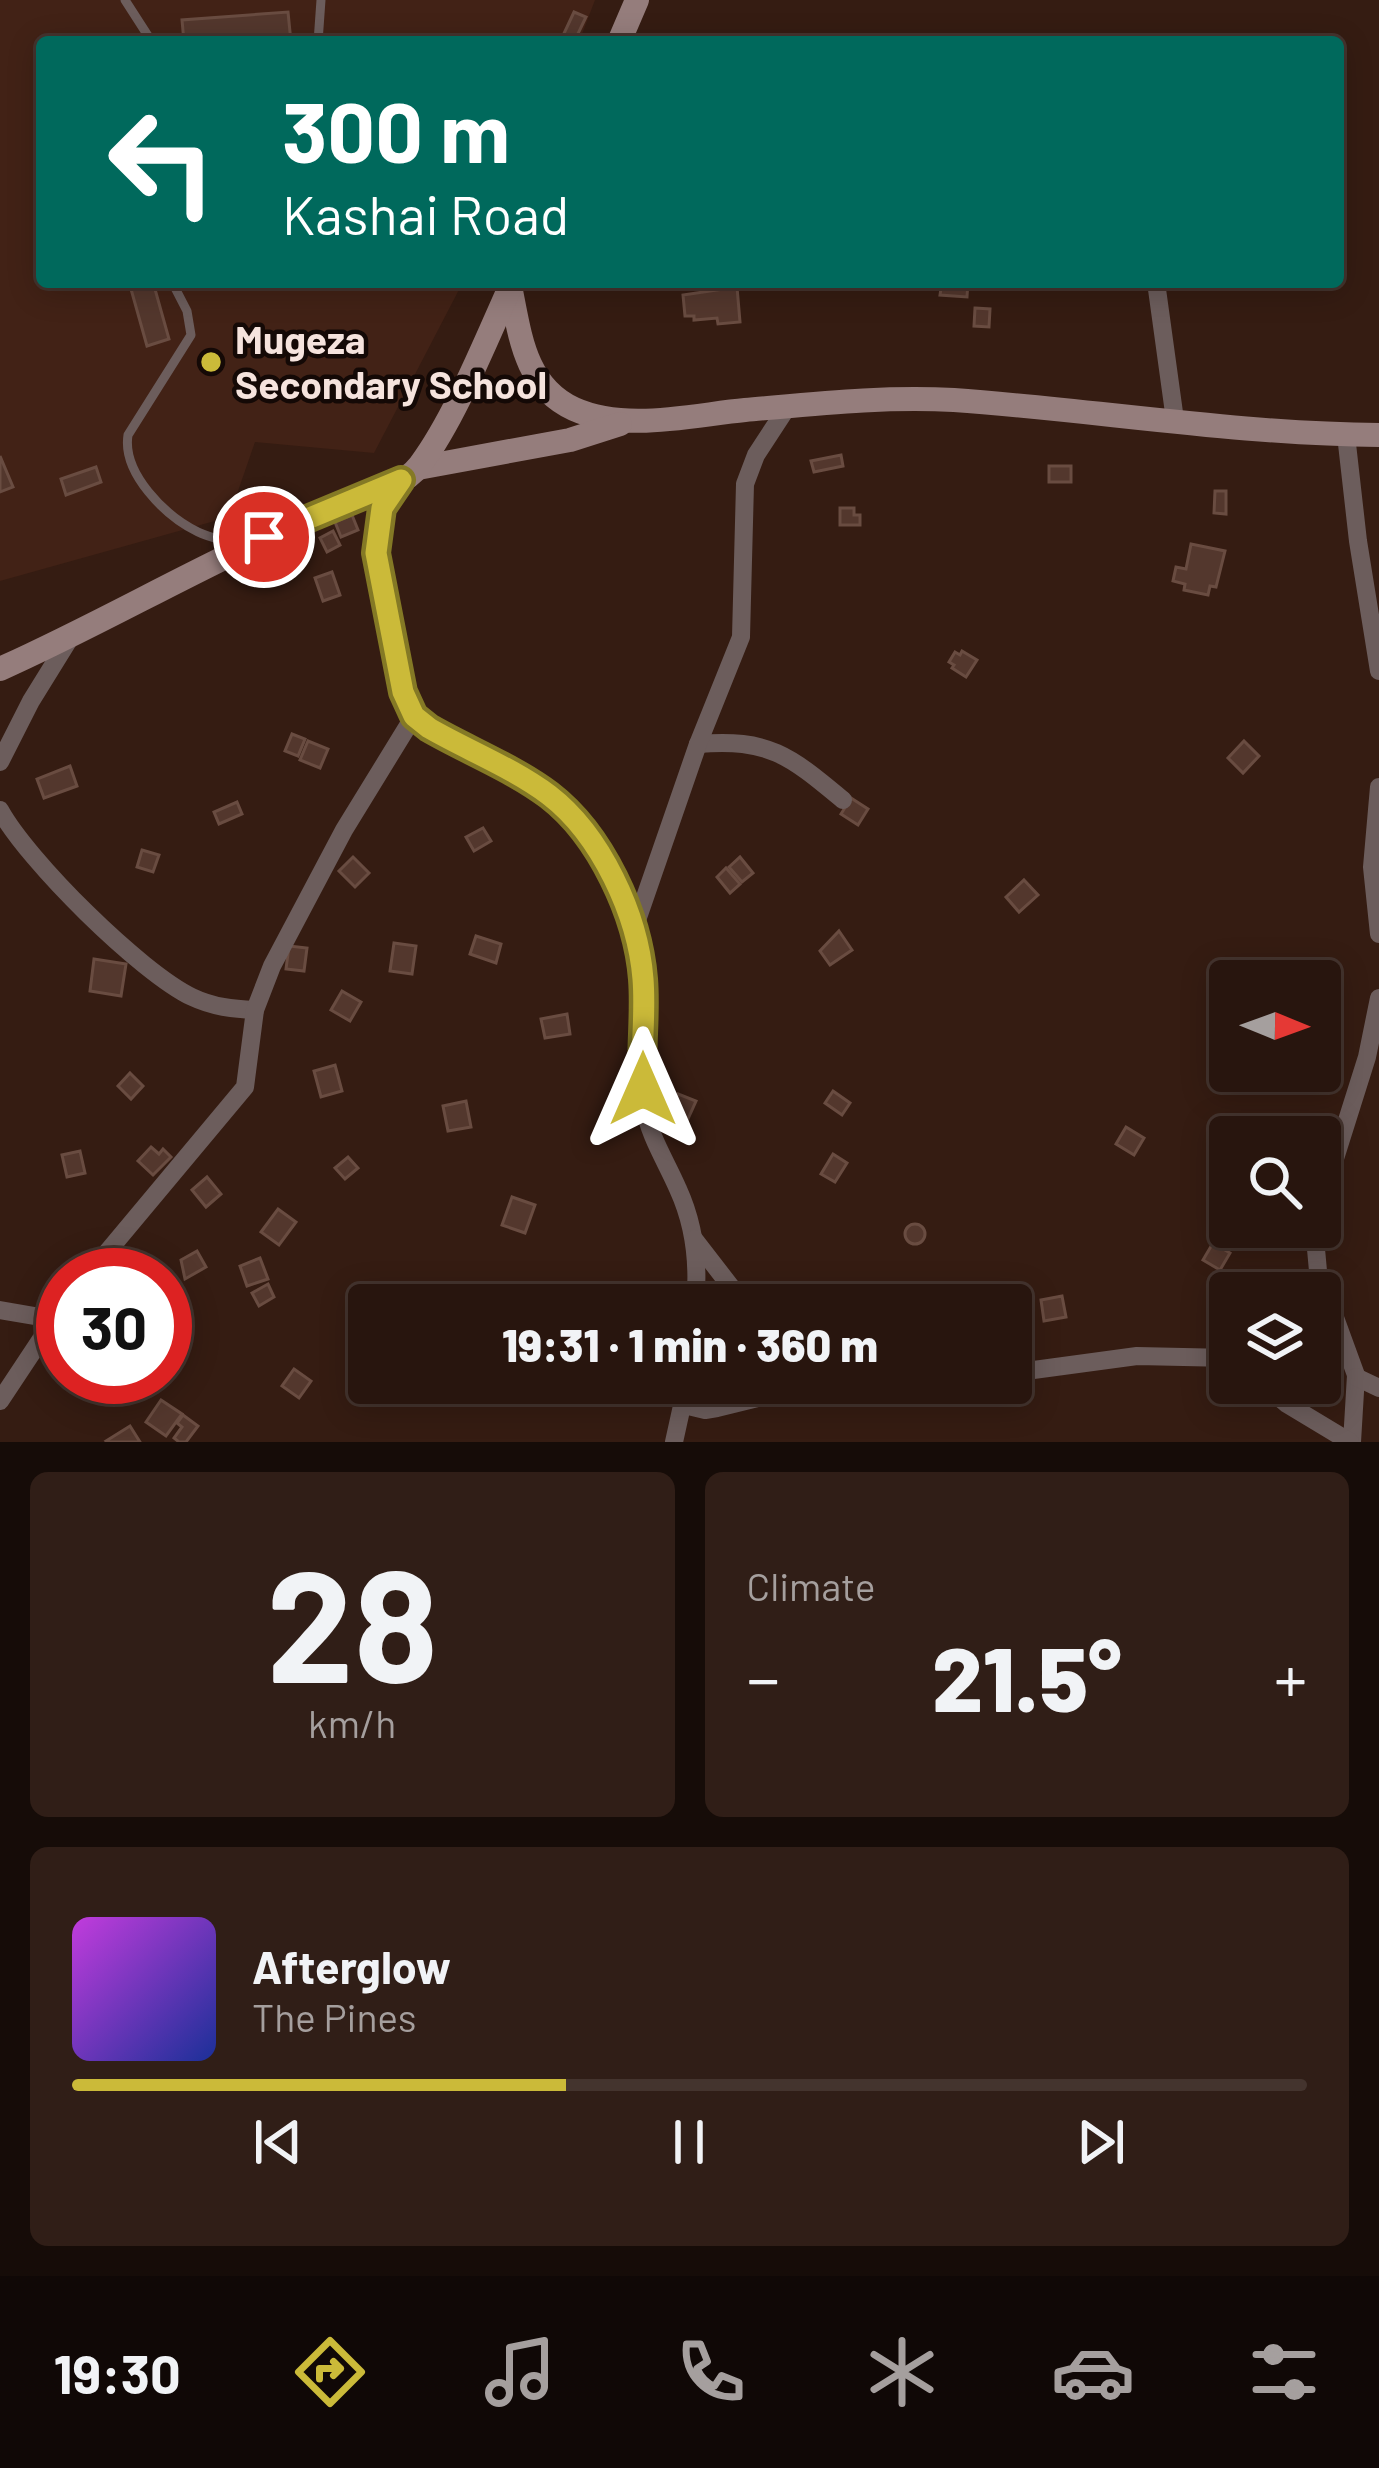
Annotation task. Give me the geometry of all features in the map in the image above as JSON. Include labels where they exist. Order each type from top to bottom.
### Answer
[{"type":"street","points":[[622,36],[637,0]]},
{"type":"street","points":[[509,288],[470,374],[410,474],[382,508],[376,553],[399,675],[414,716],[548,795],[574,820],[598,854],[634,929],[643,981],[644,1106],[653,1139],[681,1194],[694,1239],[697,1284]]},
{"type":"street","points":[[512,288],[524,354],[549,393],[590,415],[685,418],[843,400],[951,400],[1379,435]]},
{"type":"street","points":[[1157,288],[1175,420]]},
{"type":"street","points":[[634,929],[741,637],[745,484],[756,455],[788,406]]},
{"type":"street","points":[[0,669],[244,547],[410,474],[570,440],[636,418]]},
{"type":"street","points":[[1346,435],[1379,671]]},
{"type":"street","points":[[0,762],[70,638]]},
{"type":"street","points":[[111,1248],[245,1087],[256,1010],[272,966],[344,830],[414,716]]},
{"type":"street","points":[[698,744],[736,741],[774,751],[843,800]]},
{"type":"street","points":[[1379,787],[1372,867],[1379,934]]},
{"type":"street","points":[[0,810],[76,899],[160,976],[189,996],[219,1008],[256,1010]]},
{"type":"street","points":[[1341,1140],[1367,1057],[1379,998]]},
{"type":"street","points":[[694,1239],[729,1284]]},
{"type":"street","points":[[1286,1404],[1351,1442],[1356,1377],[1318,1271],[1316,1248]]},
{"type":"street","points":[[0,1310],[36,1311]]},
{"type":"street","points":[[0,1400],[36,1344]]},
{"type":"street","points":[[1032,1370],[1138,1356],[1209,1358]]},
{"type":"street","points":[[1356,1377],[1379,1388]]},
{"type":"street","points":[[674,1442],[684,1405],[706,1410],[725,1404]]},
{"type":"lane","points":[[125,0],[148,36]]},
{"type":"lane","points":[[318,36],[320,0]]},
{"type":"lane","points":[[175,288],[187,311],[191,335],[128,435],[125,452],[136,476],[174,515],[197,532],[244,547]]},
{"type":"shaded area","name":"Mugeza Secondary School","points":[[0,0],[595,0],[581,36],[36,36],[36,288],[460,288],[374,453],[255,442],[229,517],[0,581]]},
{"type":"building","points":[[288,12],[290,36],[183,36],[182,20]]},
{"type":"building","points":[[574,12],[586,17],[577,36],[563,36]]},
{"type":"building","points":[[131,288],[155,288],[169,339],[147,346]]},
{"type":"building","points":[[737,288],[740,322],[718,324],[717,318],[685,316],[683,295]]},
{"type":"building","points":[[941,288],[968,288],[967,297],[940,295]]},
{"type":"building","points":[[975,308],[990,309],[989,327],[974,326]]},
{"type":"building","points":[[841,455],[843,466],[814,472],[811,461]]},
{"type":"building","points":[[0,456],[13,487],[0,492]]},
{"type":"building","points":[[1049,466],[1071,466],[1071,482],[1049,482]]},
{"type":"building","points":[[96,467],[101,482],[66,495],[61,479]]},
{"type":"building","points":[[1215,491],[1226,491],[1226,514],[1214,513]]},
{"type":"building","points":[[840,508],[854,508],[860,525],[840,525]]},
{"type":"building","points":[[352,515],[358,530],[341,537],[335,522]]},
{"type":"building","points":[[333,531],[340,545],[327,552],[320,538]]},
{"type":"building","points":[[1191,544],[1225,551],[1216,587],[1210,586],[1208,595],[1184,590],[1185,584],[1173,581],[1176,567],[1186,569]]},
{"type":"building","points":[[332,572],[340,595],[323,601],[315,578]]},
{"type":"building","points":[[962,651],[977,660],[966,677],[949,662],[955,652],[960,655]]},
{"type":"building","points":[[292,734],[305,739],[298,756],[285,751]]},
{"type":"building","points":[[308,741],[328,749],[320,768],[300,760]]},
{"type":"building","points":[[1244,741],[1259,756],[1243,773],[1228,758]]},
{"type":"building","points":[[70,766],[77,786],[44,798],[37,779]]},
{"type":"building","points":[[851,798],[868,809],[858,825],[841,814]]},
{"type":"building","points":[[237,802],[242,814],[219,824],[214,812]]},
{"type":"building","points":[[483,828],[491,841],[474,851],[466,837]]},
{"type":"building","points":[[142,850],[159,855],[153,872],[137,867]]},
{"type":"building","points":[[353,857],[369,873],[355,887],[339,871]]},
{"type":"building","points":[[740,857],[753,873],[742,882],[729,867]]},
{"type":"building","points":[[726,868],[740,884],[730,893],[717,877]]},
{"type":"building","points":[[1024,880],[1038,895],[1019,912],[1006,897]]},
{"type":"building","points":[[839,931],[852,950],[830,965],[820,951]]},
{"type":"building","points":[[476,936],[501,944],[496,963],[470,954]]},
{"type":"building","points":[[394,943],[416,946],[412,974],[390,971]]},
{"type":"building","points":[[289,946],[307,948],[304,971],[286,969]]},
{"type":"building","points":[[94,959],[126,964],[121,996],[90,991]]},
{"type":"building","points":[[342,991],[361,1002],[350,1021],[331,1010]]},
{"type":"building","points":[[567,1014],[570,1034],[545,1038],[541,1019]]},
{"type":"building","points":[[335,1065],[342,1091],[321,1097],[314,1071]]},
{"type":"building","points":[[130,1073],[143,1086],[131,1099],[118,1086]]},
{"type":"building","points":[[833,1091],[850,1103],[842,1115],[825,1103]]},
{"type":"building","points":[[678,1094],[696,1101],[687,1121],[670,1114]]},
{"type":"building","points":[[466,1101],[471,1127],[448,1131],[443,1106]]},
{"type":"building","points":[[1126,1127],[1144,1138],[1134,1155],[1116,1144]]},
{"type":"building","points":[[151,1147],[171,1157],[153,1175],[138,1161]]},
{"type":"building","points":[[80,1151],[85,1173],[67,1177],[62,1155]]},
{"type":"building","points":[[833,1154],[847,1163],[835,1182],[821,1174]]},
{"type":"building","points":[[348,1157],[358,1168],[345,1179],[335,1168]]},
{"type":"building","points":[[207,1177],[221,1194],[206,1207],[192,1190]]},
{"type":"building","points":[[512,1197],[535,1205],[525,1233],[502,1225]]},
{"type":"building","points":[[278,1209],[296,1222],[279,1245],[261,1232]]},
{"type":"building","points":[[915,1224],[925,1234],[915,1244],[905,1234]]},
{"type":"building","points":[[1210,1248],[1230,1253],[1220,1270],[1203,1260]]},
{"type":"building","points":[[197,1251],[206,1267],[192,1275],[192,1254]]},
{"type":"building","points":[[260,1258],[268,1279],[247,1286],[240,1266]]},
{"type":"building","points":[[268,1284],[274,1297],[259,1306],[252,1293]]},
{"type":"building","points":[[1062,1296],[1066,1317],[1044,1321],[1041,1300]]},
{"type":"building","points":[[294,1369],[311,1381],[299,1398],[282,1386]]},
{"type":"building","points":[[158,1404],[182,1414],[166,1436],[146,1422]]},
{"type":"building","points":[[183,1415],[198,1426],[186,1442],[179,1442],[174,1438]]},
{"type":"building","points":[[130,1426],[140,1442],[106,1441]]},
{"type":"place","name":"Mugeza Secondary School","points":[[211,362]]},
{"type":"route","points":[[264,537],[401,480],[382,508],[376,553],[403,692],[414,716],[429,728],[548,795],[574,820],[598,854],[634,929],[640,955],[643,1089]]}]
